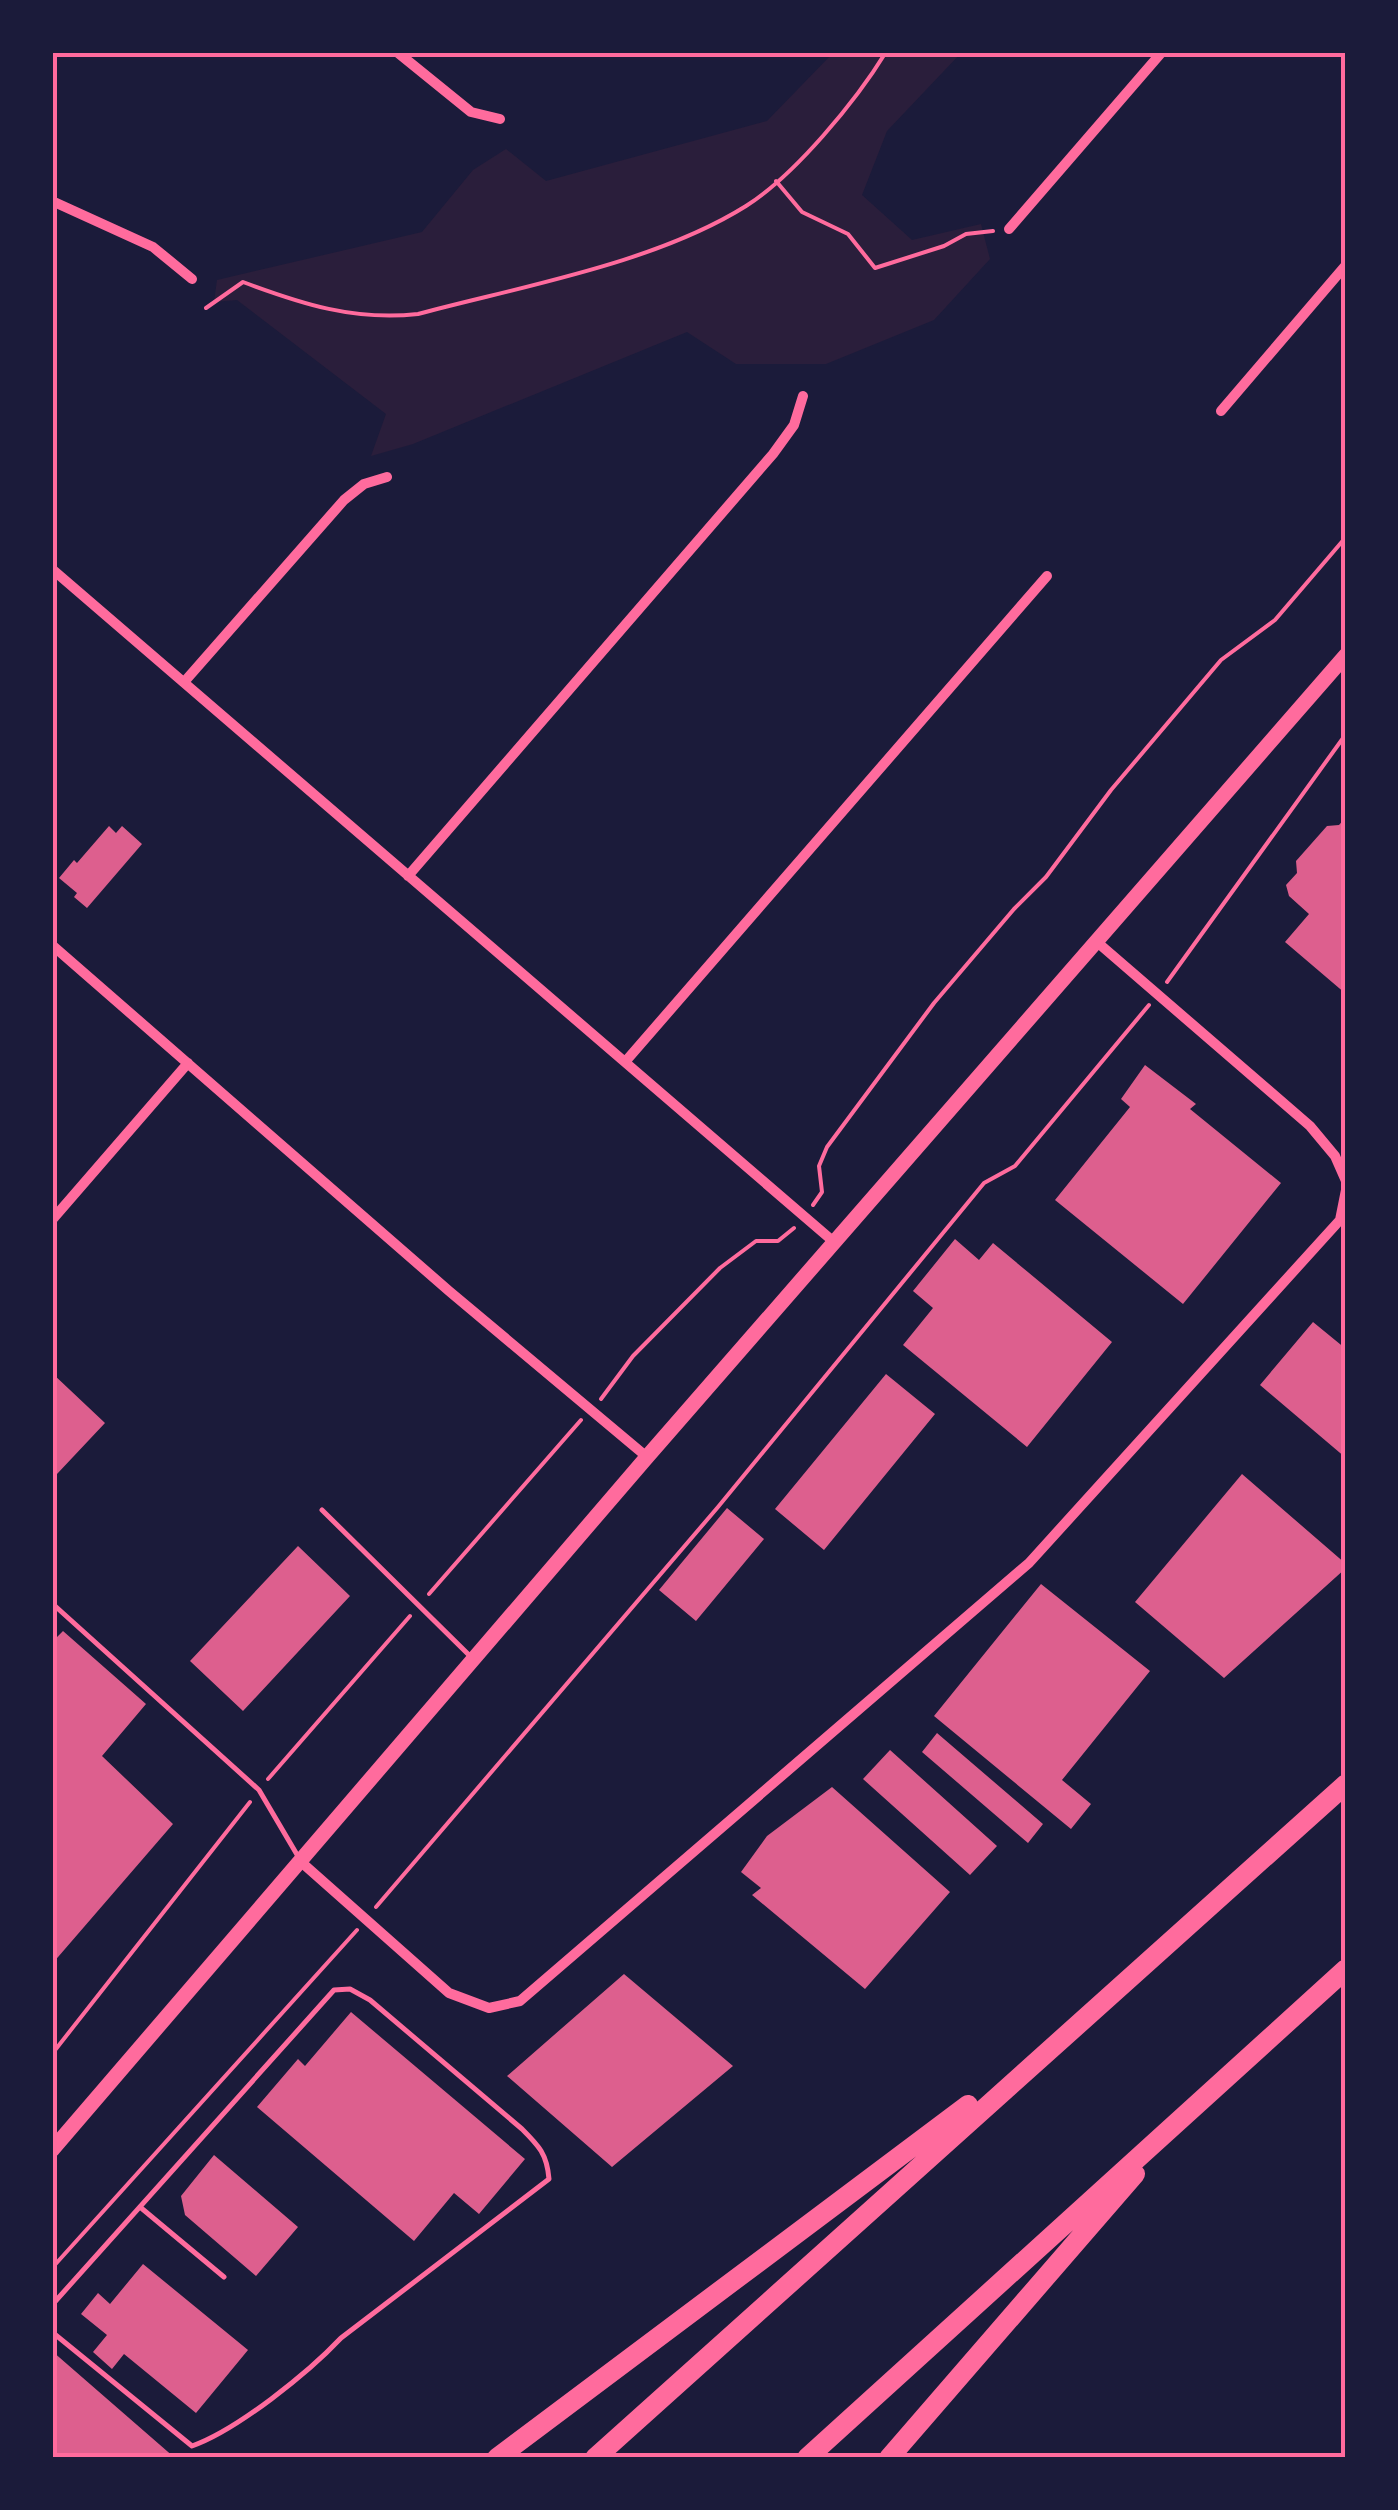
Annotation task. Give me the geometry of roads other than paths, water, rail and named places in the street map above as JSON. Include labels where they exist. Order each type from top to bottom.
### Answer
[{"type":"highway","points":[[595,2458],[1346,1784]]},
{"type":"highway","points":[[807,2458],[1346,1969]]},
{"type":"highway","points":[[498,2458],[1078,2023]]},
{"type":"highway","points":[[889,2458],[1195,2104]]},
{"type":"main road","points":[[52,2150],[646,1457],[1346,655]]},
{"type":"street","points":[[397,52],[471,112],[500,120]]},
{"type":"street","points":[[1009,228],[1162,52]]},
{"type":"street","points":[[52,201],[153,247],[192,278]]},
{"type":"street","points":[[1221,411],[1346,265]]},
{"type":"street","points":[[408,876],[773,454],[794,426],[804,396]]},
{"type":"street","points":[[185,682],[344,500],[364,484],[387,477]]},
{"type":"street","points":[[52,569],[834,1242]]},
{"type":"street","points":[[625,1062],[1047,576]]},
{"type":"street","points":[[1097,942],[1310,1126],[1335,1156],[1346,1181]]},
{"type":"street","points":[[52,944],[646,1457]]},
{"type":"street","points":[[52,1220],[188,1063]]},
{"type":"street","points":[[300,1861],[449,1993],[489,2008],[520,2001],[1030,1563],[1340,1220],[1346,1190]]},
{"type":"lane","points":[[322,1510],[474,1659]]},
{"type":"lane","points":[[52,1610],[55,1606],[69,1618],[259,1790],[300,1861]]},
{"type":"lane","points":[[52,2305],[334,1990],[350,1989],[370,2000],[522,2129],[543,2149],[548,2162],[549,2179],[341,2338],[311,2369],[212,2439],[192,2446],[52,2332]]},
{"type":"lane","points":[[140,2207],[224,2278]]}]
